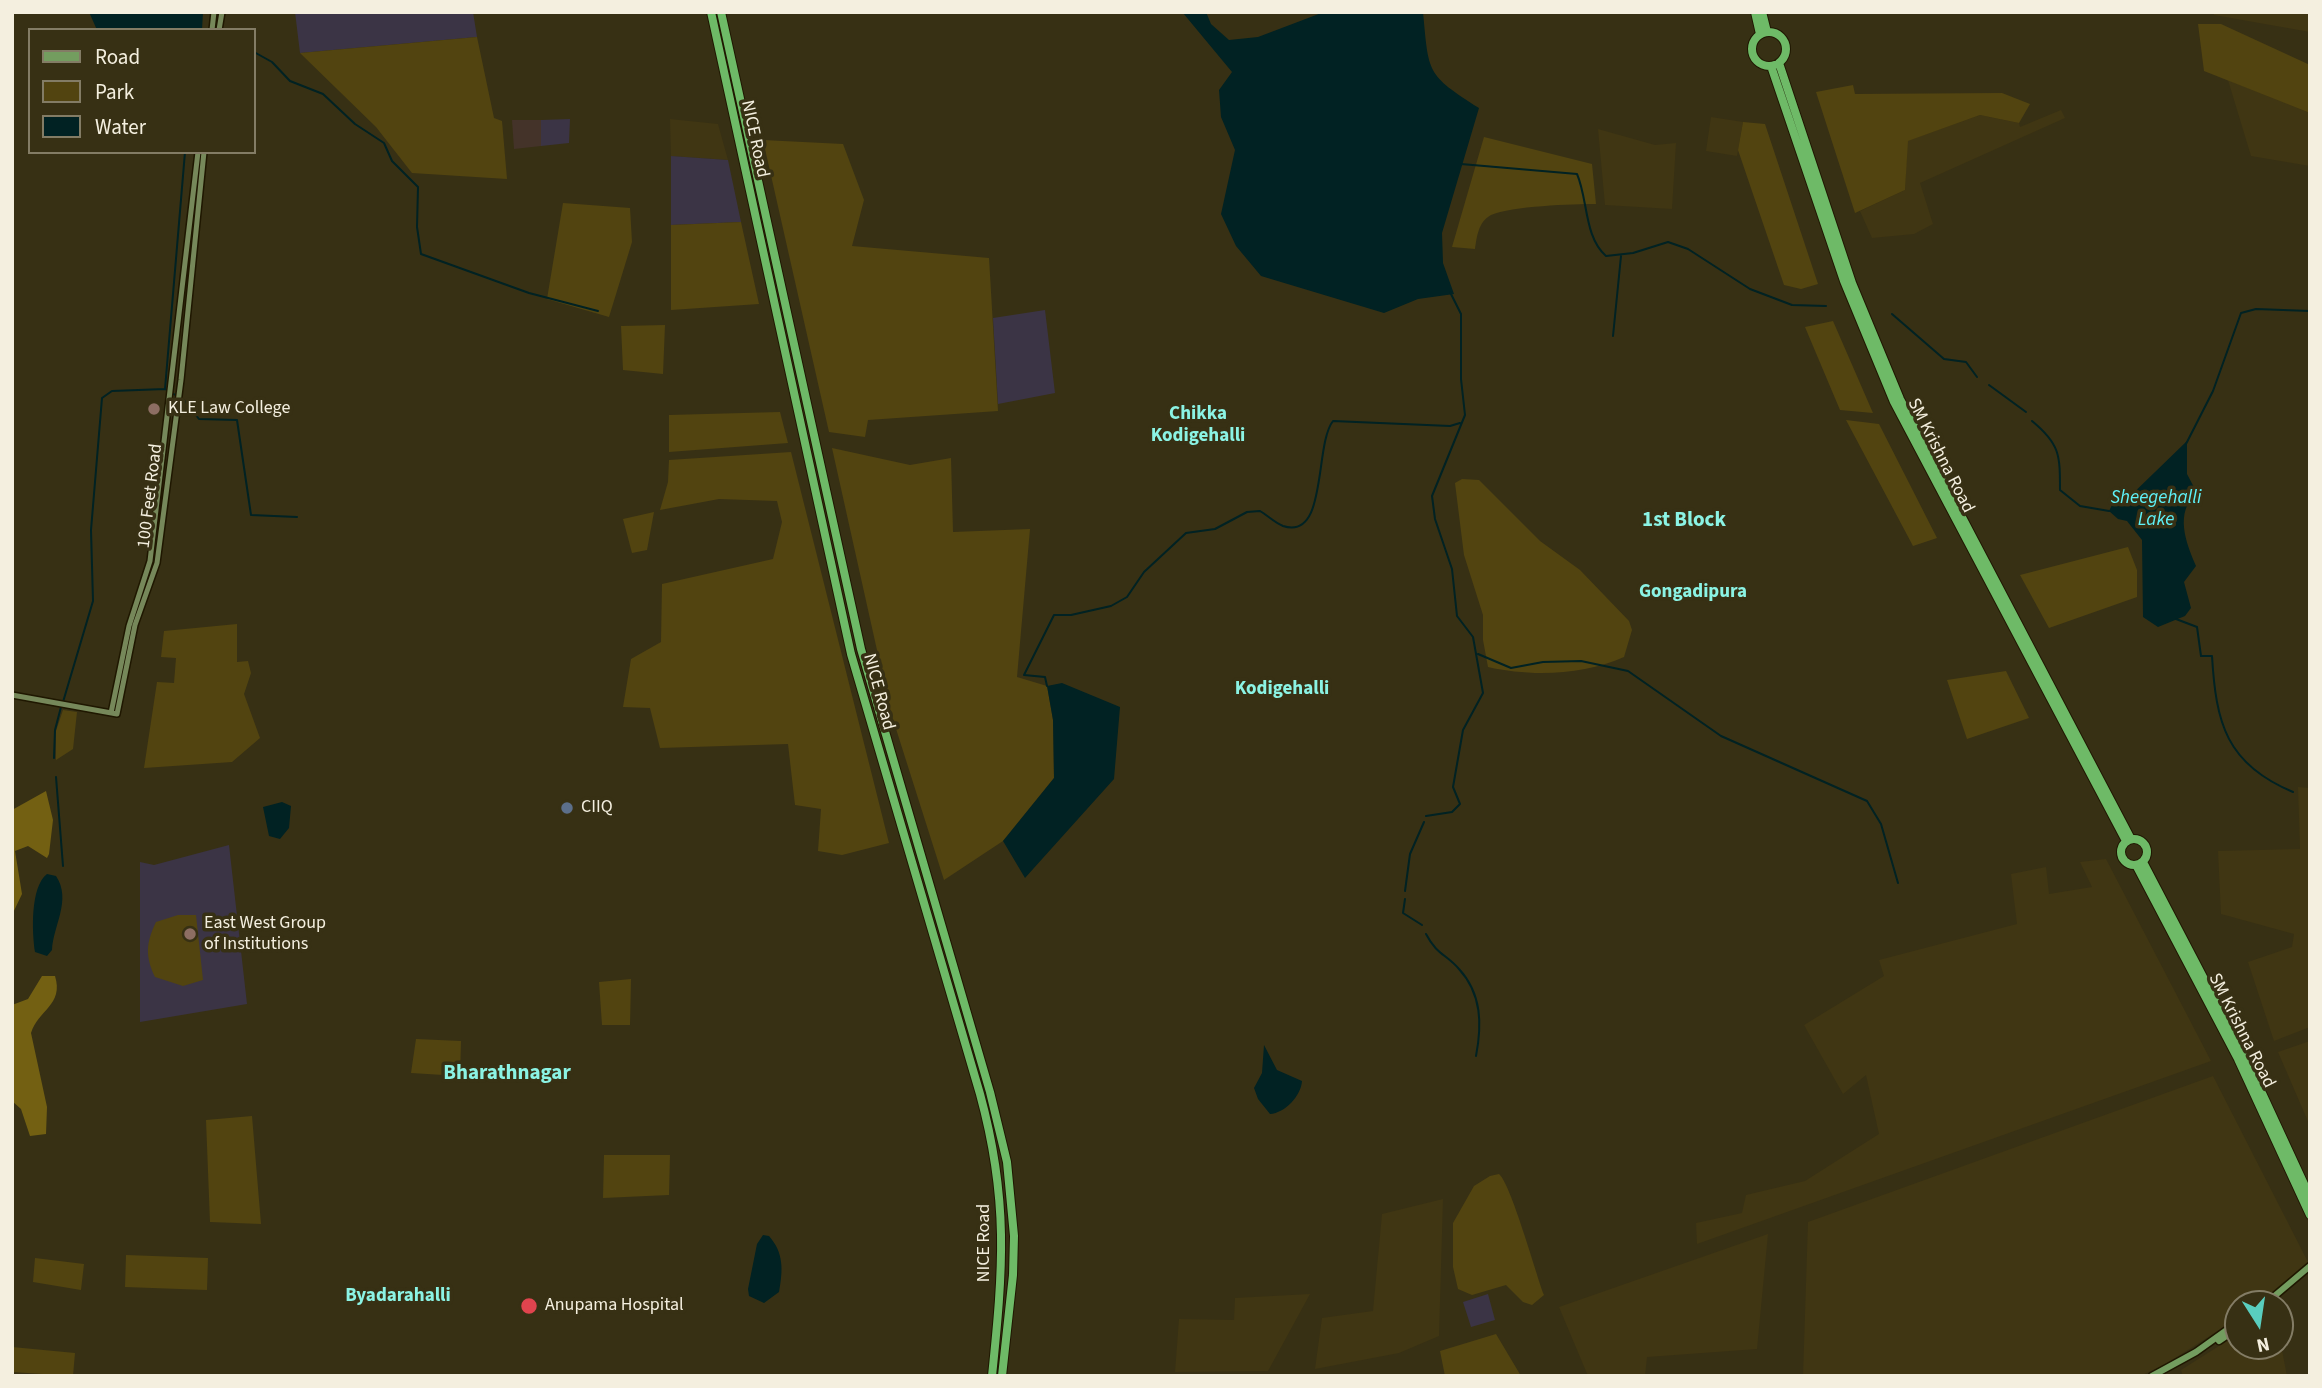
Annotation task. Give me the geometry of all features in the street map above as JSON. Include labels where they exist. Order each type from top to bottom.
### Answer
[{"type":"highway","name":"NICE Road","points":[[711,12],[851,654],[981,1094],[995,1154],[1002,1204],[1003,1251],[992,1376]]},
{"type":"highway","name":"NICE Road","points":[[721,12],[861,649],[990,1092],[1007,1162],[1014,1251],[1002,1376]]},
{"type":"highway","points":[[1755,12],[1763,33]]},
{"type":"highway","points":[[1762,12],[1763,33],[1754,42],[1753,54],[1761,64],[1775,64],[1786,53],[1785,41],[1778,34],[1763,33]]},
{"type":"highway","name":"SM Krishna Road","points":[[1775,64],[1852,283],[1900,399],[2073,738],[2129,840]]},
{"type":"highway","points":[[2129,840],[2140,840],[2146,845],[2147,853],[2140,863],[2122,859],[2120,850],[2129,840]]},
{"type":"highway","name":"SM Krishna Road","points":[[2140,863],[2310,1197]]},
{"type":"highway","name":"SM Krishna Road","points":[[2246,1067],[2310,1215]]},
{"type":"main road","name":"100 Feet Road","points":[[175,395],[198,154]]},
{"type":"main road","name":"100 Feet Road","points":[[12,695],[114,713],[153,562],[204,154]]},
{"type":"main road","points":[[2283,1290],[2310,1269]]},
{"type":"main road","points":[[2287,1290],[2310,1269]]},
{"type":"main road","points":[[2152,1376],[2196,1352],[2224,1332]]},
{"type":"main road","points":[[2160,1376],[2224,1337]]},
{"type":"shaded area","points":[[295,12],[473,12],[477,37],[300,53]]},
{"type":"shaded area","points":[[2214,12],[2310,12],[2310,32],[2214,15]]},
{"type":"shaded area","points":[[2228,80],[2310,113],[2310,166],[2251,156]]},
{"type":"shaded area","points":[[2061,110],[2065,118],[1920,183],[1933,224],[1914,234],[1872,238],[1860,211],[1905,190],[1907,141],[1980,115],[2019,123],[2020,127]]},
{"type":"shaded area","points":[[1711,117],[1743,122],[1737,156],[1706,151]]},
{"type":"shaded area","points":[[570,119],[569,143],[541,146],[541,120]]},
{"type":"shaded area","points":[[670,119],[718,124],[728,160],[671,156]]},
{"type":"shaded area","points":[[512,120],[541,120],[541,146],[514,149]]},
{"type":"shaded area","points":[[1598,129],[1655,145],[1676,143],[1672,209],[1605,205]]},
{"type":"shaded area","points":[[671,156],[728,160],[741,222],[671,225]]},
{"type":"shaded area","points":[[1045,310],[1055,393],[998,404],[993,318]]},
{"type":"shaded area","points":[[2298,787],[2310,788],[2310,1027],[2274,1041],[2248,962],[2292,947],[2294,934],[2221,914],[2218,851],[2300,849]]},
{"type":"shaded area","points":[[46,791],[53,820],[49,854],[47,858],[28,846],[15,851],[22,894],[12,915],[12,810]]},
{"type":"shaded area","name":"East West Group of Institutions","points":[[229,845],[247,1004],[140,1022],[140,862],[154,865]]},
{"type":"shaded area","points":[[2106,859],[2211,1061],[1697,1244],[1696,1223],[1742,1213],[1746,1195],[1805,1181],[1879,1134],[1866,1075],[1843,1094],[1804,1025],[1884,976],[1879,960],[2017,924],[2011,874],[2046,867],[2049,894],[2092,887],[2080,862]]},
{"type":"shaded area","points":[[42,976],[55,976],[57,986],[53,1001],[31,1033],[47,1107],[46,1134],[30,1136],[21,1109],[12,1101],[12,1005],[28,999]]},
{"type":"shaded area","points":[[2310,1041],[2310,1126],[2278,1052]]},
{"type":"shaded area","points":[[2213,1076],[2308,1262],[2275,1290],[2224,1290],[2224,1327],[2164,1365],[2140,1376],[1803,1376],[1808,1222]]},
{"type":"shaded area","points":[[1443,1199],[1439,1336],[1399,1353],[1315,1369],[1322,1318],[1373,1311],[1382,1214]]},
{"type":"shaded area","points":[[1768,1234],[1757,1349],[1647,1357],[1645,1376],[1588,1376],[1559,1307]]},
{"type":"shaded area","points":[[1310,1294],[1268,1371],[1175,1372],[1179,1319],[1234,1320],[1235,1298]]},
{"type":"shaded area","points":[[1488,1294],[1495,1320],[1471,1327],[1463,1302]]},
{"type":"shaded area","points":[[2224,1343],[2224,1360],[2284,1360],[2287,1376],[2183,1376],[2181,1370]]},
{"type":"green space","points":[[2198,24],[2221,24],[2310,65],[2310,113],[2204,71]]},
{"type":"green space","points":[[477,37],[494,118],[502,121],[507,179],[412,173],[376,127],[300,53]]},
{"type":"green space","points":[[1853,85],[1855,94],[2002,93],[2030,104],[2019,123],[1980,115],[1908,141],[1905,190],[1855,213],[1816,92]]},
{"type":"green space","points":[[1743,122],[1765,124],[1818,284],[1801,289],[1784,285],[1738,150]]},
{"type":"green space","points":[[1484,137],[1592,164],[1596,204],[1542,206],[1500,212],[1483,222],[1475,249],[1452,247]]},
{"type":"green space","points":[[763,140],[843,144],[864,200],[852,246],[989,258],[998,411],[868,420],[865,437],[829,432]]},
{"type":"green space","points":[[563,203],[630,208],[632,242],[609,317],[547,299]]},
{"type":"green space","points":[[741,222],[759,304],[671,310],[671,225]]},
{"type":"green space","points":[[1833,321],[1873,413],[1840,410],[1805,327]]},
{"type":"green space","points":[[665,325],[663,374],[623,370],[621,326]]},
{"type":"green space","points":[[780,412],[788,443],[669,452],[669,415]]},
{"type":"green space","points":[[1846,420],[1879,424],[1937,538],[1913,546]]},
{"type":"green space","points":[[832,448],[910,465],[951,458],[953,532],[1030,529],[1017,677],[1047,686],[1053,720],[1054,778],[1003,841],[944,880],[891,713]]},
{"type":"green space","points":[[791,452],[889,843],[842,855],[818,851],[821,809],[795,805],[788,744],[660,748],[650,708],[623,707],[631,659],[661,642],[662,584],[773,559],[782,522],[777,501],[719,499],[660,510],[668,482],[669,460]]},
{"type":"green space","points":[[1462,479],[1479,480],[1540,541],[1580,570],[1629,621],[1632,630],[1624,657],[1575,671],[1540,673],[1488,667],[1483,640],[1483,615],[1464,555],[1455,483]]},
{"type":"green space","points":[[654,512],[647,550],[632,553],[623,519]]},
{"type":"green space","points":[[2128,547],[2137,570],[2137,597],[2049,628],[2020,575]]},
{"type":"green space","points":[[237,624],[237,662],[248,661],[251,673],[244,694],[260,738],[232,762],[144,768],[157,682],[174,683],[176,658],[161,657],[164,631]]},
{"type":"green space","points":[[2006,671],[2029,718],[1967,739],[1947,680]]},
{"type":"green space","points":[[63,710],[77,712],[73,749],[56,760],[56,731]]},
{"type":"green space","points":[[178,915],[196,915],[203,980],[183,986],[155,977],[148,956],[150,937],[156,922]]},
{"type":"green space","points":[[631,979],[630,1025],[602,1025],[599,982]]},
{"type":"green space","points":[[416,1039],[461,1041],[460,1076],[411,1073]]},
{"type":"green space","points":[[252,1116],[261,1224],[210,1222],[206,1120]]},
{"type":"green space","points":[[604,1155],[670,1155],[669,1195],[603,1198]]},
{"type":"green space","points":[[1499,1174],[1510,1194],[1544,1295],[1532,1305],[1523,1302],[1506,1285],[1472,1295],[1458,1289],[1453,1267],[1453,1223],[1474,1186]]},
{"type":"green space","points":[[126,1255],[208,1258],[207,1290],[125,1287]]},
{"type":"green space","points":[[35,1258],[84,1264],[81,1290],[33,1282]]},
{"type":"green space","points":[[1496,1334],[1521,1376],[1445,1376],[1440,1351]]},
{"type":"green space","points":[[12,1347],[75,1353],[73,1376],[12,1372]]},
{"type":"water","points":[[89,12],[203,12],[202,28],[96,28]]},
{"type":"water","points":[[1206,12],[1211,24],[1229,40],[1258,37],[1324,12],[1423,12],[1429,61],[1433,70],[1449,87],[1479,108],[1442,233],[1443,263],[1454,294],[1418,299],[1384,313],[1261,276],[1236,246],[1221,214],[1235,150],[1221,117],[1219,90],[1232,72],[1183,13]]},
{"type":"water","name":"Sheegehalli Lake","points":[[2187,441],[2187,474],[2197,493],[2190,501],[2184,518],[2186,538],[2196,566],[2184,582],[2191,608],[2185,616],[2158,627],[2143,617],[2142,540],[2127,521],[2118,519],[2109,511],[2112,505],[2123,503]]},
{"type":"water","points":[[1062,683],[1120,707],[1114,779],[1025,878],[1003,841],[1054,778],[1053,720],[1047,686]]},
{"type":"water","points":[[282,802],[291,806],[289,828],[280,839],[269,836],[263,807]]},
{"type":"water","points":[[47,874],[56,876],[62,904],[52,950],[47,956],[35,952],[33,922],[35,899],[41,880]]},
{"type":"water","points":[[1264,1045],[1277,1070],[1302,1081],[1299,1092],[1291,1103],[1281,1111],[1270,1114],[1258,1099],[1254,1088],[1262,1073]]},
{"type":"water","points":[[763,1235],[769,1236],[774,1242],[782,1269],[779,1292],[764,1303],[749,1296],[748,1289],[757,1244]]},
{"type":"waterway","points":[[256,53],[272,62],[290,81],[323,94],[355,124],[384,143],[392,161],[418,187],[417,227],[421,254],[529,293],[598,311]]},
{"type":"waterway","points":[[63,702],[93,601],[91,530],[102,398],[112,391],[165,389],[185,154]]},
{"type":"waterway","points":[[1461,164],[1577,174],[1590,228],[1599,248],[1606,256],[1633,253],[1668,242],[1688,249],[1750,289],[1792,305],[1826,306]]},
{"type":"waterway","points":[[1613,336],[1621,256]]},
{"type":"waterway","points":[[1426,816],[1452,812],[1460,804],[1453,787],[1463,730],[1483,693],[1473,637],[1457,616],[1452,569],[1435,519],[1432,496],[1465,415],[1461,379],[1461,314],[1450,292]]},
{"type":"waterway","points":[[2186,444],[2213,391],[2241,313],[2256,309],[2310,311]]},
{"type":"waterway","points":[[1892,314],[1944,359],[1966,362],[1977,377]]},
{"type":"waterway","points":[[1989,385],[2026,412]]},
{"type":"waterway","points":[[165,389],[184,400],[199,419],[237,420],[251,515],[297,517]]},
{"type":"waterway","points":[[1047,686],[1045,677],[1024,675],[1054,615],[1071,615],[1111,606],[1127,597],[1144,572],[1186,533],[1215,529],[1247,512],[1260,511],[1283,526],[1297,527],[1307,519],[1314,506],[1327,433],[1333,421],[1450,426],[1460,423]]},
{"type":"waterway","points":[[2032,421],[2048,437],[2056,451],[2060,468],[2060,490],[2080,506],[2109,511]]},
{"type":"waterway","points":[[2176,619],[2197,627],[2201,656],[2212,656],[2222,721],[2239,754],[2270,781],[2293,792]]},
{"type":"waterway","points":[[1478,654],[1511,668],[1543,662],[1581,661],[1628,671],[1721,736],[1867,801],[1881,824],[1898,883]]},
{"type":"waterway","points":[[54,758],[55,730],[61,707]]},
{"type":"waterway","points":[[56,777],[63,866]]},
{"type":"waterway","points":[[1405,891],[1410,854],[1424,822]]},
{"type":"waterway","points":[[1405,899],[1403,913],[1422,925]]},
{"type":"waterway","points":[[1426,934],[1438,950],[1459,969],[1472,989],[1479,1021],[1476,1056]]},
{"type":"place","name":"KLE Law College","points":[[154,409]]},
{"type":"place","name":"CIIQ","points":[[567,808]]},
{"type":"place","name":"East West Group of Institutions","points":[[190,934]]},
{"type":"place","name":"Anupama Hospital","points":[[529,1306]]},
{"type":"district","name":"Chikka Kodigehalli","points":[[1198,426]]},
{"type":"district","name":"1st Block","points":[[1684,521]]},
{"type":"district","name":"Gongadipura","points":[[1693,593]]},
{"type":"district","name":"Kodigehalli","points":[[1282,690]]},
{"type":"district","name":"Bharathnagar","points":[[507,1074]]},
{"type":"district","name":"Byadarahalli","points":[[398,1297]]}]
